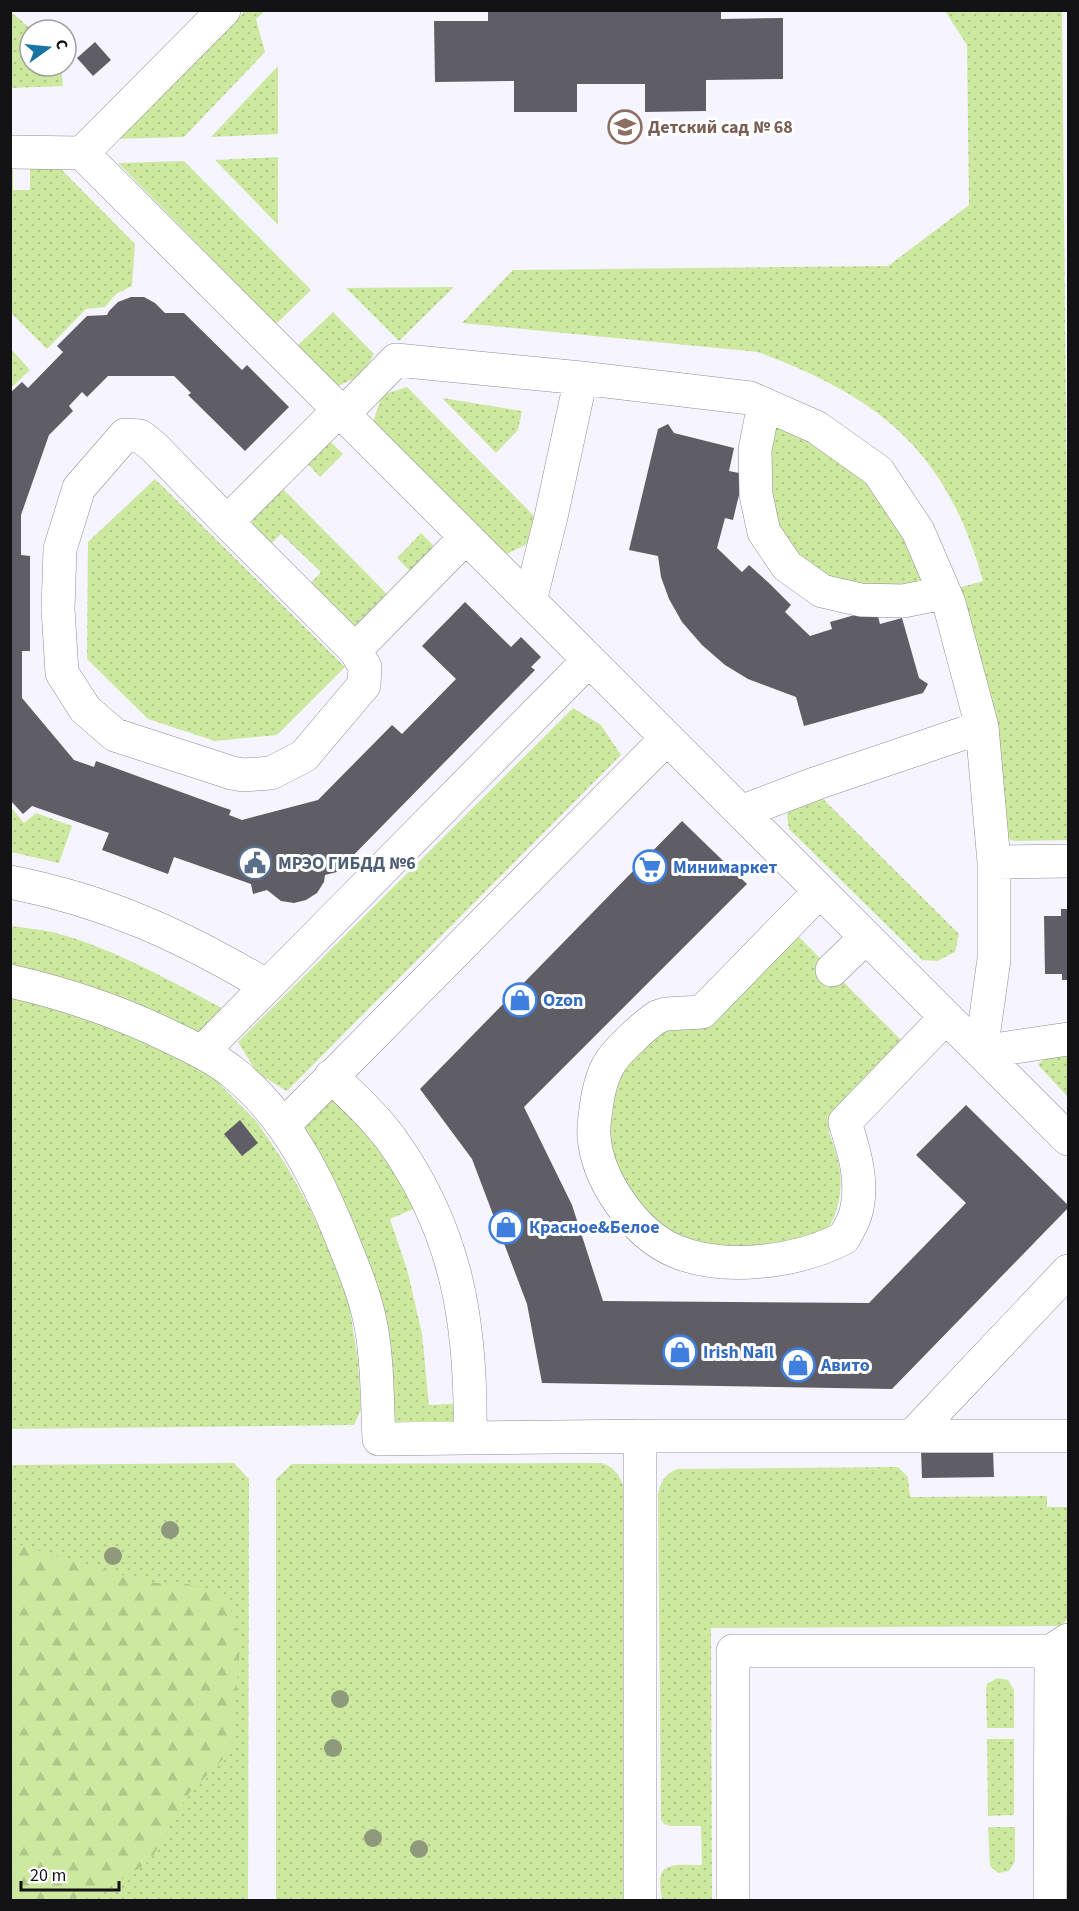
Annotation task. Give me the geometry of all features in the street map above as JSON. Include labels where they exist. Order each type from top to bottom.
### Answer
[{"type":"lane","points":[[82,153],[224,10]]},
{"type":"lane","points":[[10,152],[82,153],[1068,1139]]},
{"type":"lane","points":[[227,522],[396,360],[581,378],[750,398],[816,427],[878,471],[918,531],[949,603],[982,727],[994,862],[994,959],[981,1052]]},
{"type":"lane","points":[[530,601],[581,378]]},
{"type":"lane","points":[[764,404],[755,450],[756,495],[764,532],[787,566],[822,591],[861,600],[903,601],[944,593]]},
{"type":"lane","points":[[125,435],[140,436],[154,447],[227,522],[355,650],[365,667],[364,686],[304,756],[271,773],[243,775],[232,773],[115,735],[85,709],[62,673],[58,609],[60,549],[79,488],[125,435]]},
{"type":"lane","points":[[355,650],[466,537]]},
{"type":"lane","points":[[202,1052],[590,660]]},
{"type":"lane","points":[[741,812],[817,783],[982,727]]},
{"type":"lane","points":[[283,1126],[667,738]]},
{"type":"lane","points":[[994,862],[1068,861]]},
{"type":"lane","points":[[10,882],[58,891],[176,935],[221,958],[267,986]]},
{"type":"lane","points":[[820,891],[702,1012],[666,1014],[657,1017],[611,1061],[597,1096],[594,1136],[606,1179],[631,1218],[649,1236],[674,1250],[695,1258],[722,1262],[777,1259],[810,1253],[844,1238],[856,1213],[859,1185],[854,1152],[845,1122],[946,1017]]},
{"type":"lane","points":[[832,970],[866,937]]},
{"type":"lane","points":[[10,981],[88,1002],[139,1021],[202,1052],[235,1074],[259,1097],[283,1126],[314,1176],[361,1287],[372,1336],[379,1439],[640,1436],[1068,1436]]},
{"type":"lane","points":[[981,1052],[1068,1039]]},
{"type":"lane","points":[[331,1076],[390,1138],[422,1186],[451,1256],[465,1318],[470,1383],[470,1438]]},
{"type":"lane","points":[[912,1436],[1068,1271]]},
{"type":"lane","points":[[640,1436],[640,1900]]},
{"type":"lane","points":[[733,1900],[733,1651],[1060,1646],[1050,1900]]},
{"type":"green space","points":[[10,11],[18,18],[18,78],[62,78],[63,86],[11,88]]},
{"type":"green space","points":[[245,11],[265,11],[256,19],[265,52],[184,137],[117,139]]},
{"type":"green space","points":[[945,11],[1062,11],[1068,840],[1015,841],[1006,838],[958,588],[983,581],[968,536],[950,497],[928,464],[903,435],[874,410],[840,389],[802,370],[758,352],[462,323],[513,270],[888,266],[969,205],[967,45]]},
{"type":"green space","points":[[278,66],[278,134],[211,137]]},
{"type":"green space","points":[[278,157],[278,225],[215,160]]},
{"type":"green space","points":[[53,161],[135,244],[132,286],[116,294],[105,307],[86,309],[47,349],[11,313],[10,164],[13,167],[13,190],[30,190],[30,167]]},
{"type":"green space","points":[[184,161],[311,290],[276,324],[118,163]]},
{"type":"green space","points":[[454,287],[399,341],[346,288]]},
{"type":"green space","points":[[333,312],[374,354],[362,375],[338,386],[297,346]]},
{"type":"green space","points":[[11,349],[30,370],[11,388]]},
{"type":"green space","points":[[407,387],[534,516],[529,543],[505,555],[373,422],[382,395]]},
{"type":"green space","points":[[442,398],[522,411],[518,430],[496,453]]},
{"type":"green space","points":[[766,411],[873,475],[937,590],[825,588],[768,532]]},
{"type":"green space","points":[[331,442],[343,454],[320,477],[303,459],[314,449]]},
{"type":"green space","points":[[155,479],[345,667],[277,735],[215,741],[148,719],[87,659],[88,542]]},
{"type":"green space","points":[[278,484],[390,597],[369,619],[349,628],[308,586],[321,572],[281,534],[268,547],[250,528],[258,506]]},
{"type":"green space","points":[[421,533],[433,545],[428,559],[413,574],[397,558]]},
{"type":"green space","points":[[573,708],[601,725],[621,755],[287,1091],[257,1073],[238,1042]]},
{"type":"green space","points":[[819,795],[959,934],[955,952],[937,961],[922,960],[789,829],[787,815],[799,801]]},
{"type":"green space","points":[[11,807],[24,823],[36,813],[72,826],[59,863],[11,852]]},
{"type":"green space","points":[[11,926],[52,932],[98,947],[143,967],[230,1012],[196,1037],[11,971]]},
{"type":"green space","points":[[798,936],[902,1041],[839,1106],[829,1132],[841,1180],[835,1215],[829,1228],[779,1246],[702,1247],[660,1229],[628,1195],[606,1134],[613,1088],[637,1046]]},
{"type":"green space","points":[[10,997],[72,1011],[166,1050],[215,1079],[257,1122],[286,1165],[307,1203],[328,1246],[349,1304],[358,1361],[361,1410],[354,1425],[11,1429]]},
{"type":"green space","points":[[1053,1047],[1068,1047],[1068,1097],[1038,1065]]},
{"type":"green space","points":[[332,1090],[423,1205],[390,1219],[407,1269],[422,1334],[429,1405],[464,1403],[461,1423],[392,1427],[298,1129]]},
{"type":"green space","points":[[234,1463],[249,1479],[248,1900],[11,1900],[10,1465]]},
{"type":"green space","points":[[602,1463],[616,1472],[624,1488],[626,1900],[276,1900],[276,1479],[292,1464]]},
{"type":"green space","points":[[898,1467],[908,1477],[910,1497],[1047,1496],[1047,1507],[1068,1507],[1068,1618],[1061,1626],[711,1628],[712,1900],[662,1900],[660,1881],[663,1870],[679,1865],[702,1865],[701,1826],[670,1826],[661,1820],[658,1494],[662,1482],[677,1469]]},
{"type":"green space","points":[[10,1542],[95,1568],[155,1583],[188,1584],[228,1597],[240,1647],[231,1751],[189,1793],[150,1861],[100,1893],[68,1900],[11,1900]]},
{"type":"green space","points":[[997,1678],[1008,1680],[1014,1690],[1014,1728],[987,1728],[987,1684]]},
{"type":"green space","points":[[987,1739],[1014,1739],[1014,1815],[988,1816]]},
{"type":"green space","points":[[988,1827],[1015,1827],[1015,1861],[1009,1871],[998,1873],[990,1866]]},
{"type":"building","points":[[488,10],[721,10],[721,19],[783,18],[783,79],[706,80],[706,111],[645,112],[645,84],[577,84],[577,112],[514,112],[514,81],[435,82],[434,21],[488,21]]},
{"type":"building","points":[[95,42],[111,60],[93,76],[78,57]]},
{"type":"building","points":[[131,297],[144,297],[155,303],[165,313],[184,313],[242,370],[247,365],[289,407],[245,451],[188,395],[191,393],[174,376],[108,376],[87,397],[82,392],[69,406],[73,411],[49,435],[21,515],[21,555],[30,556],[30,651],[22,651],[22,698],[74,760],[94,767],[96,761],[231,810],[229,815],[242,820],[318,800],[392,725],[402,734],[456,679],[422,646],[465,602],[511,647],[521,637],[541,657],[531,667],[535,670],[337,872],[325,875],[324,882],[317,893],[306,900],[294,903],[281,901],[267,890],[253,894],[251,884],[174,857],[168,874],[102,850],[109,833],[32,806],[23,814],[10,800],[10,393],[22,382],[28,388],[63,352],[57,346],[87,316],[107,315],[118,302]]},
{"type":"building","points":[[668,424],[674,433],[734,448],[729,471],[744,474],[733,520],[725,518],[717,548],[742,572],[749,565],[770,584],[791,605],[785,612],[810,636],[832,629],[830,622],[876,609],[880,624],[902,618],[919,678],[928,684],[923,693],[804,726],[796,697],[748,679],[725,665],[702,645],[682,622],[669,599],[661,577],[658,556],[629,550],[658,429]]},
{"type":"building","points":[[682,821],[747,884],[524,1107],[572,1205],[603,1301],[869,1303],[966,1203],[916,1155],[966,1105],[1068,1205],[1068,1208],[892,1389],[542,1383],[527,1304],[472,1159],[420,1089]]},
{"type":"building","points":[[1061,909],[1068,909],[1068,980],[1062,980],[1062,974],[1045,974],[1044,916],[1061,916]]},
{"type":"building","points":[[240,1120],[258,1143],[242,1156],[224,1134]]},
{"type":"building","points":[[921,1450],[993,1450],[994,1477],[922,1478]]},
{"type":"place","name":"Детский сад № 68","points":[[625,127]]},
{"type":"place","name":"МРЭО ГИБДД №6","points":[[255,863]]},
{"type":"place","name":"Минимаркет","points":[[650,867]]},
{"type":"place","name":"Ozon","points":[[520,1000]]},
{"type":"place","name":"Красное&Белое","points":[[506,1227]]},
{"type":"place","name":"Irish Nail","points":[[680,1352]]},
{"type":"place","name":"Авито","points":[[798,1365]]}]
